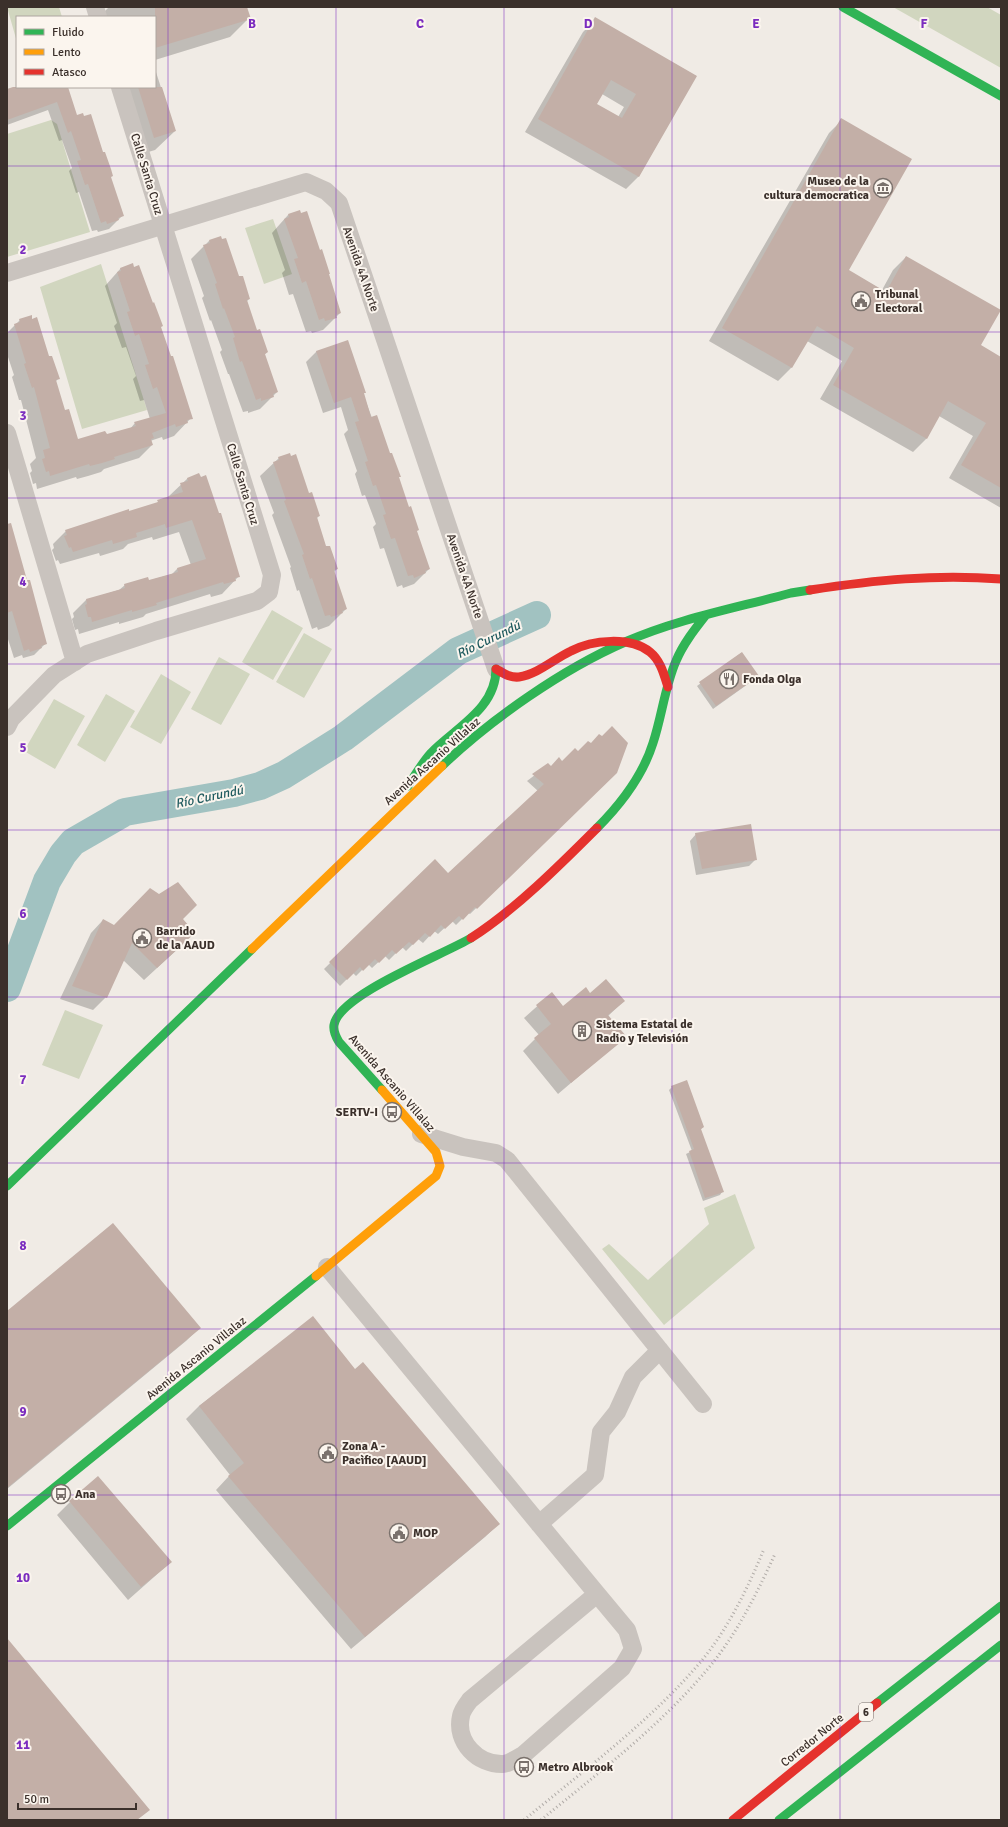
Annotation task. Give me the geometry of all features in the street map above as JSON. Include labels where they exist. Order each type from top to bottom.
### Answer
[{"type":"main road","points":[[843,7],[1001,96]]},
{"type":"main road","name":"Avenida Ascanio Villalaz","points":[[7,1186],[448,760],[489,725],[564,674],[625,642],[668,626],[791,592],[877,580],[962,576],[1001,579]]},
{"type":"main road","name":"Avenida Ascanio Villalaz","points":[[7,1526],[327,1267],[436,1176],[440,1166],[436,1152],[339,1042],[334,1030],[338,1015],[344,1008],[370,989],[461,944],[488,927],[564,860],[603,822],[625,797],[643,766],[653,744],[676,661],[706,615]]},
{"type":"main road","points":[[495,665],[509,676],[522,676],[586,645],[625,642],[637,644],[652,652],[661,665],[668,687]]},
{"type":"main road","points":[[394,812],[425,760],[490,697],[496,683],[495,665]]},
{"type":"main road","name":"Corredor Norte","points":[[733,1820],[894,1689],[1001,1606]]},
{"type":"main road","points":[[780,1820],[1001,1645]]},
{"type":"street","name":"Calle Santa Cruz","points":[[7,727],[11,719],[54,675],[87,654],[149,633],[257,602],[269,592],[272,575],[120,88]]},
{"type":"street","name":"Avenida 4A Norte","points":[[7,273],[306,182],[326,191],[339,203],[495,665]]},
{"type":"street","points":[[7,433],[76,662]]},
{"type":"street","points":[[421,1134],[463,1147],[496,1153],[507,1160],[703,1404]]},
{"type":"street","points":[[327,1267],[597,1594],[626,1630],[633,1650],[622,1668],[523,1755],[505,1765],[488,1763],[469,1751],[460,1733],[461,1715],[470,1700],[597,1594]]},
{"type":"street","points":[[539,1524],[595,1475],[601,1432],[617,1412],[633,1378],[660,1350]]},
{"type":"green space","points":[[7,7],[59,7],[62,16],[16,16],[16,38]]},
{"type":"green space","points":[[893,7],[987,7],[1001,15],[1001,68]]},
{"type":"green space","points":[[51,120],[57,124],[90,232],[7,257],[7,134]]},
{"type":"green space","points":[[273,219],[292,274],[264,284],[245,228]]},
{"type":"green space","points":[[101,264],[147,410],[82,429],[40,287]]},
{"type":"green space","points":[[272,610],[303,628],[273,680],[242,662]]},
{"type":"green space","points":[[304,633],[332,649],[304,698],[276,682]]},
{"type":"green space","points":[[219,657],[250,674],[221,725],[191,709]]},
{"type":"green space","points":[[161,674],[191,692],[161,744],[130,727]]},
{"type":"green space","points":[[106,694],[135,711],[105,762],[77,745]]},
{"type":"green space","points":[[54,699],[85,716],[55,769],[24,751]]},
{"type":"green space","points":[[65,1010],[103,1025],[79,1079],[42,1065]]},
{"type":"green space","points":[[735,1194],[755,1248],[664,1325],[602,1249],[609,1244],[648,1280],[709,1224],[704,1208]]},
{"type":"building","points":[[155,7],[247,7],[251,19],[156,48]]},
{"type":"building","points":[[595,17],[697,76],[639,177],[538,119]],"holes":[[[611,80],[636,94],[622,118],[597,104]]]},
{"type":"building","points":[[13,87],[68,88],[77,115],[83,113],[84,116],[91,114],[103,152],[105,152],[111,169],[113,176],[111,177],[124,216],[118,218],[119,220],[107,224],[106,221],[101,223],[88,184],[85,185],[77,161],[81,160],[71,131],[68,133],[57,102],[7,120],[7,89]]},
{"type":"building","points":[[162,87],[176,131],[154,138],[138,88]]},
{"type":"building","name":"Tribunal Electoral","points":[[841,118],[912,159],[849,270],[886,292],[906,256],[1001,310],[981,345],[1001,357],[1001,488],[961,465],[986,423],[948,401],[927,439],[833,385],[854,348],[817,326],[792,368],[722,328]]},
{"type":"building","points":[[300,210],[301,213],[307,211],[320,250],[322,249],[341,313],[336,315],[337,318],[325,321],[324,318],[319,320],[306,281],[302,283],[294,259],[298,258],[284,219],[289,217],[288,214]]},
{"type":"building","points":[[221,236],[222,239],[226,238],[239,276],[243,276],[250,299],[247,300],[257,330],[260,329],[268,352],[265,354],[278,392],[273,394],[274,397],[261,401],[261,398],[256,400],[242,361],[240,362],[233,338],[235,337],[224,308],[223,309],[215,284],[217,283],[203,245],[210,243],[209,240]]},
{"type":"building","points":[[133,263],[134,267],[139,265],[153,303],[154,302],[163,326],[161,327],[171,356],[173,356],[193,419],[187,420],[188,423],[176,427],[175,424],[152,433],[154,438],[151,439],[153,445],[114,457],[115,459],[102,463],[90,466],[89,464],[50,476],[49,471],[46,472],[42,459],[45,458],[43,450],[50,448],[34,387],[32,388],[24,364],[26,363],[14,324],[20,322],[19,319],[32,315],[32,319],[37,317],[49,356],[52,356],[60,379],[56,380],[65,410],[69,409],[78,439],[105,431],[107,434],[136,426],[134,422],[166,413],[157,387],[153,389],[145,365],[149,364],[139,334],[135,336],[127,312],[130,311],[117,272],[121,271],[120,268]]},
{"type":"building","points":[[348,340],[366,393],[364,393],[371,417],[377,415],[390,453],[392,453],[401,477],[399,477],[409,507],[411,506],[419,530],[417,531],[430,569],[425,571],[426,573],[414,578],[413,575],[408,576],[395,538],[391,539],[383,515],[386,514],[376,485],[373,486],[365,462],[368,461],[355,422],[359,421],[351,397],[334,403],[316,351]]},
{"type":"building","points":[[290,453],[291,456],[296,454],[309,493],[312,492],[320,516],[317,517],[326,546],[330,546],[338,569],[334,570],[347,609],[342,611],[343,613],[331,617],[330,615],[325,616],[312,578],[310,579],[302,555],[304,554],[284,501],[286,500],[273,462],[279,460],[278,457]]},
{"type":"building","points":[[199,473],[201,477],[206,475],[219,513],[221,513],[240,577],[235,578],[236,581],[224,584],[223,582],[156,603],[157,605],[132,612],[132,610],[92,622],[91,617],[88,617],[85,605],[87,604],[86,599],[125,588],[124,584],[148,577],[149,580],[178,572],[177,568],[206,559],[192,520],[166,528],[165,524],[136,533],[137,537],[113,544],[112,540],[73,552],[71,547],[69,548],[64,536],[67,535],[65,530],[129,509],[129,511],[158,502],[157,500],[183,492],[180,483],[188,481],[187,478]]},
{"type":"building","points":[[11,523],[27,580],[30,580],[47,644],[41,646],[42,648],[30,652],[29,649],[24,651],[12,611],[7,613],[7,524]]},
{"type":"building","name":"Fonda Olga","points":[[742,652],[759,676],[716,706],[699,682]]},
{"type":"building","points":[[612,726],[628,743],[617,773],[477,909],[475,907],[463,920],[459,916],[445,929],[441,925],[430,937],[425,933],[413,945],[409,942],[396,954],[392,950],[379,963],[375,959],[363,971],[360,967],[347,980],[329,962],[435,859],[448,873],[544,784],[532,774],[548,763],[551,766],[559,757],[562,761],[575,748],[578,751],[588,741],[591,743],[599,734],[602,736]]},
{"type":"building","points":[[751,824],[757,860],[702,869],[695,833]]},
{"type":"building","name":"Barrido de la AAUD","points":[[178,882],[197,905],[183,919],[195,933],[157,968],[132,943],[107,998],[72,986],[103,919],[114,925],[150,888],[159,894]]},
{"type":"building","name":"Sistema Estatal de Radio y Televisión","points":[[606,979],[625,1001],[608,1015],[627,1037],[571,1083],[534,1038],[551,1024],[536,1005],[552,992],[563,1006],[586,987],[590,993]]},
{"type":"building","points":[[687,1080],[704,1127],[701,1129],[724,1192],[705,1198],[689,1151],[694,1149],[671,1086]]},
{"type":"building","points":[[113,1223],[201,1328],[7,1488],[7,1311]]},
{"type":"building","points":[[313,1316],[355,1369],[363,1362],[500,1524],[365,1637],[228,1476],[244,1463],[199,1406]]},
{"type":"building","points":[[98,1476],[172,1562],[141,1587],[69,1501]]},
{"type":"building","points":[[7,1638],[150,1810],[137,1820],[7,1820]]},
{"type":"waterway","name":"Río Curundú","points":[[7,988],[47,881],[63,854],[73,842],[125,812],[234,793],[260,786],[284,775],[343,738],[458,651],[537,615]]},
{"type":"railway","points":[[524,1820],[636,1727],[658,1707],[698,1665],[736,1610],[764,1549]]},
{"type":"railway","points":[[541,1820],[648,1731],[706,1671],[717,1658],[736,1629],[753,1600],[775,1554]]},
{"type":"traffic: fast","points":[[843,7],[1001,96]]},
{"type":"traffic: fast","points":[[442,766],[461,748],[505,713],[529,696],[601,653],[645,634],[686,620],[791,593],[810,590]]},
{"type":"traffic: fast","points":[[597,828],[623,799],[637,778],[649,755],[669,681],[676,661],[686,643],[706,615]]},
{"type":"traffic: fast","points":[[408,786],[431,753],[482,707],[494,683],[496,669]]},
{"type":"traffic: fast","points":[[382,1090],[339,1042],[335,1034],[334,1025],[340,1013],[372,988],[471,938]]},
{"type":"traffic: fast","points":[[7,1186],[252,949]]},
{"type":"traffic: fast","points":[[7,1526],[316,1276]]},
{"type":"traffic: fast","points":[[877,1703],[1001,1606]]},
{"type":"traffic: fast","points":[[779,1820],[1001,1645]]},
{"type":"traffic: slow","points":[[252,949],[442,766]]},
{"type":"traffic: slow","points":[[316,1276],[436,1176],[440,1166],[436,1152],[382,1090]]},
{"type":"traffic: jam","points":[[810,590],[858,583],[905,579],[952,577],[1001,579]]},
{"type":"traffic: jam","points":[[496,669],[504,674],[519,677],[533,673],[580,647],[600,642],[622,642],[642,647],[650,652],[662,668],[668,687]]},
{"type":"traffic: jam","points":[[471,938],[488,927],[520,901],[597,828]]},
{"type":"traffic: jam","points":[[733,1820],[877,1703]]},
{"type":"place","name":"Museo de la cultura democratica","points":[[883,188]]},
{"type":"place","name":"Tribunal Electoral","points":[[861,301]]},
{"type":"place","name":"Fonda Olga","points":[[729,679]]},
{"type":"place","name":"Barrido de la AAUD","points":[[142,938]]},
{"type":"place","name":"Sistema Estatal de Radio y Televisión","points":[[582,1031]]},
{"type":"place","name":"SERTV-I","points":[[392,1112]]},
{"type":"place","name":"Zona A - Pacìfico [AAUD]","points":[[328,1453]]},
{"type":"place","name":"Ana","points":[[61,1494]]},
{"type":"place","name":"MOP","points":[[399,1533]]},
{"type":"place","name":"Metro Albrook","points":[[524,1767]]}]
